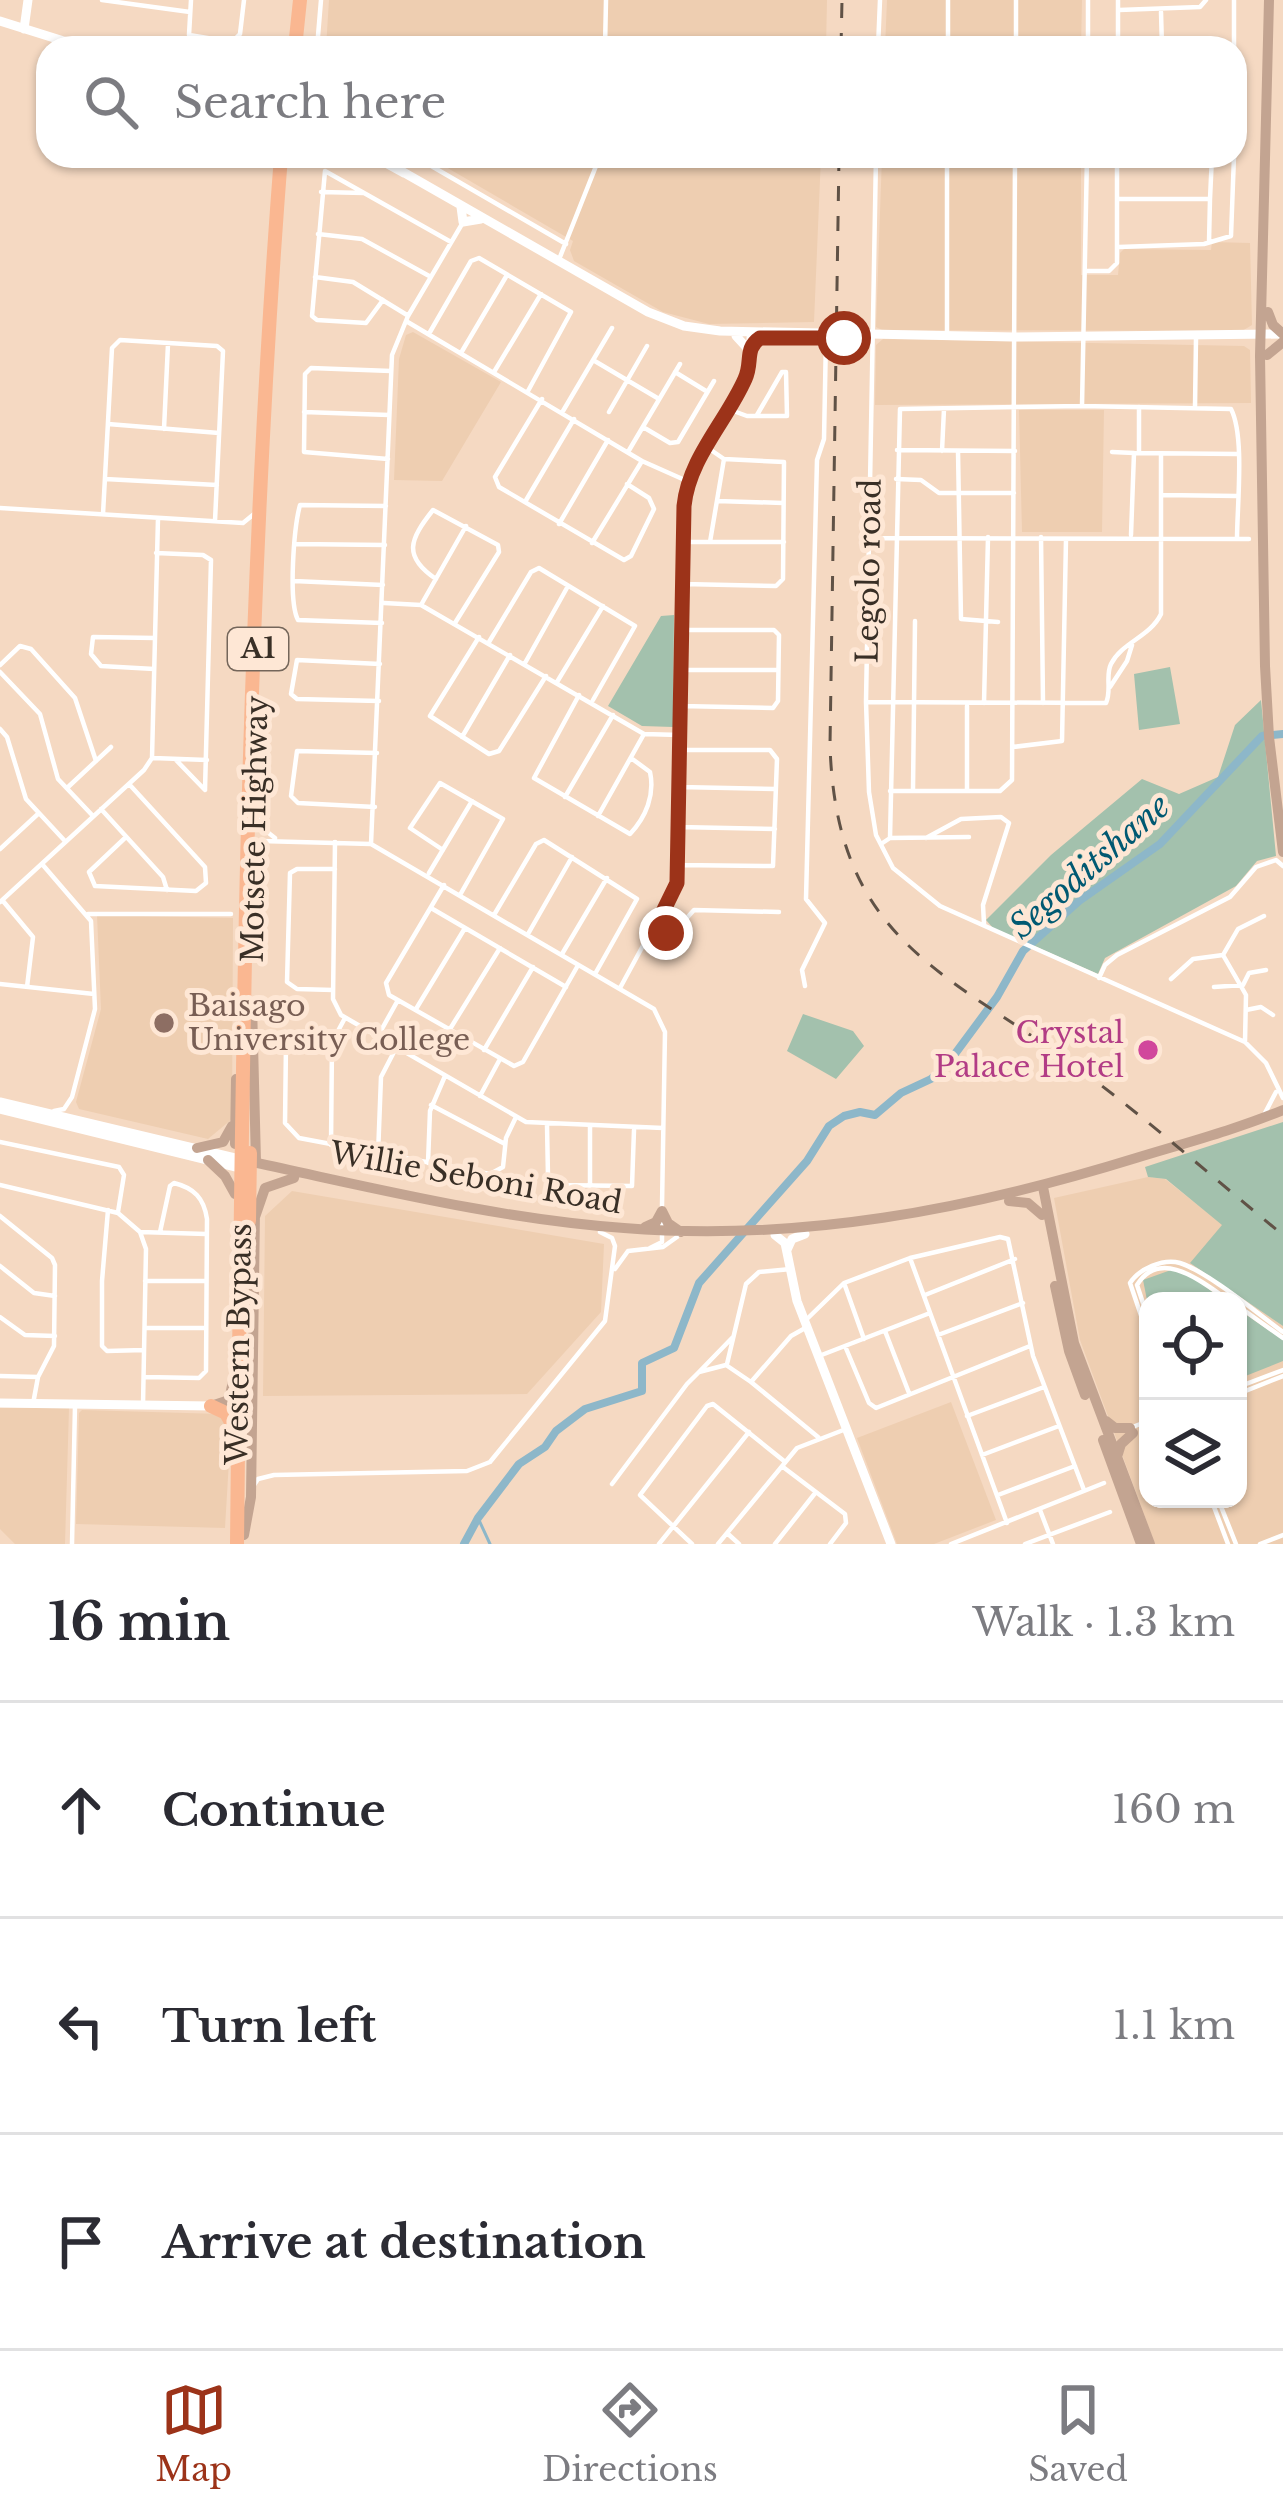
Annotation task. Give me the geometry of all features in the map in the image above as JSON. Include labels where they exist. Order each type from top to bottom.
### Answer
[{"type":"highway","points":[[294,36],[297,0]]},
{"type":"highway","name":"Motsete Highway","points":[[243,1149],[255,542],[283,168]]},
{"type":"highway","name":"Motsete Highway","points":[[243,1149],[252,1004],[262,523],[283,168]]},
{"type":"highway","name":"Western Bypass","points":[[242,1541],[238,1439],[243,1149]]},
{"type":"highway","name":"Western Bypass","points":[[241,1189],[242,1541]]},
{"type":"highway","points":[[211,1406],[230,1417],[238,1439]]},
{"type":"main road","points":[[24,29],[28,0]]},
{"type":"main road","points":[[1271,0],[1259,337],[1271,738],[1283,852]]},
{"type":"main road","points":[[0,21],[47,36]]},
{"type":"main road","points":[[396,168],[466,212],[559,256],[647,314],[686,330],[748,338],[875,336]]},
{"type":"main road","points":[[466,212],[559,256],[647,314]]},
{"type":"main road","points":[[1259,337],[1273,325],[1283,339]]},
{"type":"main road","points":[[1259,337],[1283,339]]},
{"type":"main road","points":[[748,338],[1283,339]]},
{"type":"main road","points":[[1271,738],[1283,816]]},
{"type":"main road","points":[[0,1403],[211,1406],[232,1395],[243,1149],[235,1115],[244,949]]},
{"type":"main road","points":[[0,1106],[208,1160],[241,1189]]},
{"type":"main road","points":[[0,1106],[49,1112],[197,1148],[265,1154],[289,1173],[265,1188],[255,1217]]},
{"type":"main road","points":[[761,1234],[805,1234],[914,1220],[1009,1201],[1283,1113]]},
{"type":"main road","points":[[761,1234],[890,1219],[1063,1186],[1283,1113]]},
{"type":"main road","points":[[197,1148],[223,1142],[235,1115]]},
{"type":"main road","points":[[208,1160],[243,1149]]},
{"type":"main road","points":[[242,1541],[250,1497],[256,1167],[243,1149]]},
{"type":"main road","name":"Willie Seboni Road","points":[[243,1149],[256,1167],[505,1213],[671,1234]]},
{"type":"main road","name":"Willie Seboni Road","points":[[289,1173],[544,1225],[600,1232],[761,1234]]},
{"type":"main road","points":[[1063,1186],[1051,1196],[1045,1214],[1069,1351],[1107,1441]]},
{"type":"main road","points":[[1040,1190],[1074,1343],[1145,1544]]},
{"type":"main road","points":[[1009,1201],[1028,1203],[1045,1214]]},
{"type":"main road","points":[[636,1229],[656,1222],[662,1211]]},
{"type":"main road","points":[[662,1211],[671,1234]]},
{"type":"main road","points":[[787,1250],[792,1239],[805,1234]]},
{"type":"main road","points":[[775,1235],[787,1250],[806,1324],[891,1544]]},
{"type":"main road","points":[[233,1342],[239,1381]]},
{"type":"main road","points":[[1100,1414],[1115,1428],[1132,1431]]},
{"type":"main road","points":[[1104,1483],[1132,1431]]},
{"type":"main road","points":[[1114,1463],[1120,1490],[1145,1544]]},
{"type":"main road","points":[[1104,1483],[1112,1482],[1120,1490]]},
{"type":"street","points":[[105,0],[190,12]]},
{"type":"street","points":[[191,0],[189,35],[195,36]]},
{"type":"street","points":[[238,36],[244,0]]},
{"type":"street","points":[[318,36],[321,0]]},
{"type":"street","points":[[605,36],[606,0]]},
{"type":"street","points":[[878,36],[880,0]]},
{"type":"street","points":[[948,0],[948,36]]},
{"type":"street","points":[[1016,0],[1016,36]]},
{"type":"street","points":[[1088,0],[1088,36]]},
{"type":"street","points":[[1118,0],[1118,36]]},
{"type":"street","points":[[1119,10],[1200,7],[1207,0]]},
{"type":"street","points":[[1234,0],[1234,36]]},
{"type":"street","points":[[1161,9],[1162,36]]},
{"type":"street","points":[[432,168],[559,256],[595,168]]},
{"type":"street","name":"Legolo road","points":[[876,168],[866,702],[872,818],[880,845]]},
{"type":"street","points":[[947,168],[947,336]]},
{"type":"street","points":[[890,790],[1006,788],[1012,780],[1015,168]]},
{"type":"street","points":[[1082,406],[1087,168]]},
{"type":"street","points":[[1086,272],[1114,269],[1119,247],[1118,168]]},
{"type":"street","points":[[1209,242],[1211,168]]},
{"type":"street","points":[[1119,247],[1209,242],[1233,233],[1234,168]]},
{"type":"street","points":[[383,300],[366,323],[317,320],[312,314],[322,175],[329,170],[451,242]]},
{"type":"street","points":[[321,192],[370,193]]},
{"type":"street","points":[[1118,199],[1210,199]]},
{"type":"street","points":[[371,844],[395,343],[466,212]]},
{"type":"street","points":[[318,234],[362,238],[431,277]]},
{"type":"street","points":[[429,333],[471,261],[482,260],[541,294],[572,316],[528,392]]},
{"type":"street","points":[[461,353],[507,274]]},
{"type":"street","points":[[315,277],[350,280],[461,353],[642,461],[688,482]]},
{"type":"street","points":[[494,371],[541,294]]},
{"type":"street","points":[[563,411],[612,328]]},
{"type":"street","points":[[806,986],[802,970],[824,923],[806,899],[817,460],[824,439],[826,337]]},
{"type":"street","points":[[620,988],[676,889],[688,482],[747,375],[748,338]]},
{"type":"street","points":[[1196,338],[1196,407]]},
{"type":"street","points":[[103,514],[113,345],[120,340],[217,346],[223,351],[214,521]]},
{"type":"street","points":[[164,429],[168,344]]},
{"type":"street","points":[[609,412],[646,346]]},
{"type":"street","points":[[593,360],[658,399]]},
{"type":"street","points":[[628,452],[680,364]]},
{"type":"street","points":[[388,459],[306,454],[302,449],[308,369],[391,371]]},
{"type":"street","points":[[675,372],[707,392]]},
{"type":"street","points":[[728,409],[756,417],[787,416],[787,372],[782,372],[756,417]]},
{"type":"street","points":[[643,427],[676,444],[714,381]]},
{"type":"street","points":[[542,399],[495,477],[499,487],[620,560],[631,556],[654,508],[649,498],[627,484]]},
{"type":"street","points":[[890,838],[900,409],[1082,406],[1233,411],[1238,539]]},
{"type":"street","points":[[1132,536],[1139,407]]},
{"type":"street","points":[[942,451],[944,409]]},
{"type":"street","points":[[304,412],[390,415]]},
{"type":"street","points":[[525,502],[574,418]]},
{"type":"street","points":[[108,424],[220,433]]},
{"type":"street","points":[[559,524],[608,440]]},
{"type":"street","points":[[683,584],[776,586],[783,579],[783,461],[724,459],[706,447]]},
{"type":"street","points":[[897,450],[1015,452]]},
{"type":"street","points":[[958,452],[961,619],[998,622]]},
{"type":"street","points":[[1112,452],[1237,454]]},
{"type":"street","points":[[866,702],[1101,705],[1109,700],[1112,664],[1152,630],[1161,614],[1161,455]]},
{"type":"street","points":[[710,542],[724,459]]},
{"type":"street","points":[[592,543],[642,461]]},
{"type":"street","points":[[105,479],[217,485]]},
{"type":"street","points":[[896,479],[921,480],[933,491],[1014,493]]},
{"type":"street","points":[[1162,495],[1237,496]]},
{"type":"street","points":[[715,501],[783,503]]},
{"type":"street","points":[[382,623],[298,620],[294,581],[298,508],[303,503],[386,506]]},
{"type":"street","points":[[0,508],[243,523],[251,519],[257,506]]},
{"type":"street","points":[[436,579],[412,558],[413,545],[429,514],[438,511],[496,542],[499,549],[455,623]]},
{"type":"street","points":[[27,987],[33,937],[1,901],[152,758],[158,518]]},
{"type":"street","points":[[243,523],[255,542]]},
{"type":"street","points":[[422,605],[466,526]]},
{"type":"street","points":[[984,703],[988,537]]},
{"type":"street","points":[[1041,537],[1043,703]]},
{"type":"street","points":[[1013,747],[1059,743],[1066,537]]},
{"type":"street","points":[[871,538],[1249,539]]},
{"type":"street","points":[[683,542],[784,542]]},
{"type":"street","points":[[296,544],[385,545]]},
{"type":"street","points":[[156,553],[203,555],[211,560],[207,788],[175,759]]},
{"type":"street","points":[[489,642],[538,568],[632,623],[634,628],[592,702]]},
{"type":"street","points":[[294,581],[383,585]]},
{"type":"street","points":[[525,663],[568,586]]},
{"type":"street","points":[[383,604],[422,605],[644,734],[680,735]]},
{"type":"street","points":[[557,682],[603,606]]},
{"type":"street","points":[[913,789],[915,621]]},
{"type":"street","points":[[681,706],[773,708],[778,701],[777,631],[682,630]]},
{"type":"street","points":[[154,669],[101,666],[91,654],[93,637],[155,638]]},
{"type":"street","points":[[479,637],[430,714],[434,722],[489,754],[497,753],[546,676]]},
{"type":"street","points":[[1110,687],[1132,644]]},
{"type":"street","points":[[93,816],[57,776],[40,714],[0,669],[20,646],[31,649],[75,698],[96,761]]},
{"type":"street","points":[[462,737],[510,655]]},
{"type":"street","points":[[379,701],[297,699],[291,694],[297,660],[380,664]]},
{"type":"street","points":[[681,670],[778,670]]},
{"type":"street","points":[[579,695],[533,776],[630,834],[651,800],[652,779],[646,767],[631,758]]},
{"type":"street","points":[[967,703],[967,790]]},
{"type":"street","points":[[565,797],[613,715]]},
{"type":"street","points":[[0,728],[7,736],[24,796],[66,842]]},
{"type":"street","points":[[598,817],[644,734]]},
{"type":"street","points":[[67,788],[111,747]]},
{"type":"street","points":[[678,865],[766,868],[775,861],[777,759],[770,750],[679,750]]},
{"type":"street","points":[[375,807],[298,803],[291,796],[297,751],[377,752]]},
{"type":"street","points":[[152,758],[207,760]]},
{"type":"street","points":[[443,850],[410,826],[438,783],[501,816],[503,822],[460,895]]},
{"type":"street","points":[[126,837],[89,872],[99,888],[200,890],[206,883],[205,867],[128,784]]},
{"type":"street","points":[[679,787],[775,789]]},
{"type":"street","points":[[428,875],[472,801]]},
{"type":"street","points":[[101,809],[163,877],[167,890]]},
{"type":"street","points":[[255,812],[265,831],[280,840]]},
{"type":"street","points":[[0,849],[39,813]]},
{"type":"street","points":[[926,838],[961,819],[1001,818],[1009,823],[983,905],[988,928]]},
{"type":"street","points":[[678,827],[775,830]]},
{"type":"street","points":[[0,828],[10,840]]},
{"type":"street","points":[[969,837],[890,838],[880,845],[893,868],[925,897],[1245,1042],[1266,1063],[1283,1098]]},
{"type":"street","points":[[254,848],[261,841],[280,840],[371,844],[648,1004],[663,1022],[662,1211],[671,1234]]},
{"type":"street","points":[[494,915],[540,840],[572,857],[637,899],[595,974]]},
{"type":"street","points":[[335,842],[333,990],[334,1004],[345,1018],[516,1117],[547,1125],[663,1127]]},
{"type":"street","points":[[528,934],[572,857]]},
{"type":"street","points":[[1099,978],[1105,965],[1118,955],[1229,897],[1263,862],[1276,860],[1283,866]]},
{"type":"street","points":[[42,864],[88,914],[94,1011],[72,1097],[72,1108],[81,1120]]},
{"type":"street","points":[[333,990],[297,989],[289,984],[289,897],[292,871],[335,869]]},
{"type":"street","points":[[562,955],[607,878]]},
{"type":"street","points":[[444,885],[386,983],[398,1000],[514,1066],[523,1062],[578,964]]},
{"type":"street","points":[[430,908],[566,986]]},
{"type":"street","points":[[656,926],[667,932],[676,930],[694,910],[779,912]]},
{"type":"street","points":[[88,914],[231,914]]},
{"type":"street","points":[[1223,955],[1238,928],[1264,916]]},
{"type":"street","points":[[416,1009],[465,928]]},
{"type":"street","points":[[450,1029],[500,948]]},
{"type":"street","points":[[1223,955],[1243,985],[1245,1042]]},
{"type":"street","points":[[1171,979],[1193,959],[1223,955]]},
{"type":"street","points":[[484,1050],[532,968]]},
{"type":"street","points":[[1243,985],[1249,973],[1266,970]]},
{"type":"street","points":[[0,984],[94,994]]},
{"type":"street","points":[[1214,987],[1243,985]]},
{"type":"street","points":[[378,1036],[398,1000]]},
{"type":"street","points":[[1246,1010],[1261,1007],[1273,1015]]},
{"type":"street","points":[[331,1145],[333,1039],[345,1018]]},
{"type":"street","points":[[333,1039],[286,1043],[286,1127],[299,1138],[490,1174],[503,1167],[505,1144],[516,1117]]},
{"type":"street","points":[[379,1155],[381,1077],[396,1047]]},
{"type":"street","points":[[479,1096],[500,1059]]},
{"type":"street","points":[[428,1163],[431,1105],[445,1076]]},
{"type":"street","points":[[1256,1121],[1272,1106],[1277,1088]]},
{"type":"street","points":[[49,1112],[64,1109],[72,1097]]},
{"type":"street","points":[[431,1105],[505,1144]]},
{"type":"street","points":[[547,1125],[550,1181],[590,1187],[632,1186],[634,1127]]},
{"type":"street","points":[[590,1126],[590,1187]]},
{"type":"street","points":[[0,1142],[119,1167],[124,1175],[118,1213]]},
{"type":"street","points":[[144,1377],[203,1376],[207,1234],[202,1202],[193,1190],[174,1183],[168,1189],[160,1232]]},
{"type":"street","points":[[0,1185],[118,1213],[140,1232],[146,1250],[143,1405]]},
{"type":"street","points":[[108,1210],[102,1346],[107,1351],[144,1350]]},
{"type":"street","points":[[0,1216],[54,1261],[55,1336],[33,1404]]},
{"type":"street","points":[[140,1232],[207,1234]]},
{"type":"street","points":[[250,1497],[258,1479],[274,1475],[483,1467],[604,1321],[614,1241],[600,1232]]},
{"type":"street","points":[[613,1274],[628,1251],[663,1247],[671,1234]]},
{"type":"street","points":[[650,1248],[671,1234]]},
{"type":"street","points":[[751,1382],[844,1283],[910,1258],[1000,1237],[1012,1244],[1030,1346],[1084,1490]]},
{"type":"street","points":[[910,1258],[1007,1523]]},
{"type":"street","points":[[923,1295],[1015,1259]]},
{"type":"street","points":[[1139,1310],[1130,1283],[1140,1271],[1170,1262],[1195,1270],[1225,1292]]},
{"type":"street","points":[[0,1266],[34,1293],[56,1296]]},
{"type":"street","points":[[726,1365],[742,1292],[750,1279],[764,1271],[791,1269]]},
{"type":"street","points":[[1139,1292],[1137,1286],[1145,1275],[1163,1269],[1183,1270],[1216,1292]]},
{"type":"street","points":[[145,1281],[206,1281]]},
{"type":"street","points":[[844,1283],[864,1339]]},
{"type":"street","points":[[938,1335],[1023,1303]]},
{"type":"street","points":[[1247,1308],[1283,1335]]},
{"type":"street","points":[[1247,1312],[1283,1335]]},
{"type":"street","points":[[819,1356],[930,1313]]},
{"type":"street","points":[[0,1317],[25,1335],[55,1336]]},
{"type":"street","points":[[145,1328],[205,1328]]},
{"type":"street","points":[[885,1330],[910,1394]]},
{"type":"street","points":[[611,1484],[699,1372],[732,1338]]},
{"type":"street","points":[[845,1346],[872,1406],[1030,1346]]},
{"type":"street","points":[[699,1372],[726,1365],[818,1437]]},
{"type":"street","points":[[0,1367],[11,1377]]},
{"type":"street","points":[[1247,1387],[1283,1373]]},
{"type":"street","points":[[0,1376],[38,1377]]},
{"type":"street","points":[[967,1416],[1044,1387]]},
{"type":"street","points":[[73,1544],[75,1405]]},
{"type":"street","points":[[692,1544],[641,1500],[641,1491],[707,1406],[713,1405],[847,1519],[830,1544]]},
{"type":"street","points":[[982,1455],[1059,1426]]},
{"type":"street","points":[[1107,1441],[1139,1428]]},
{"type":"street","points":[[718,1544],[797,1448],[846,1429]]},
{"type":"street","points":[[659,1544],[748,1432]]},
{"type":"street","points":[[251,1459],[256,1471],[274,1475]]},
{"type":"street","points":[[998,1495],[1075,1466]]},
{"type":"street","points":[[952,1544],[1104,1483]]},
{"type":"street","points":[[775,1544],[816,1492]]},
{"type":"street","points":[[1039,1508],[1053,1544]]},
{"type":"street","points":[[1218,1508],[1232,1544]]},
{"type":"street","points":[[1025,1544],[1110,1513]]},
{"type":"street","points":[[727,1533],[740,1544]]},
{"type":"street","points":[[1260,1544],[1283,1535]]},
{"type":"shaded area","points":[[329,0],[827,0],[826,36],[327,36]]},
{"type":"shaded area","points":[[887,0],[1082,0],[1081,36],[886,36]]},
{"type":"shaded area","points":[[448,168],[820,168],[814,322],[709,324],[663,312],[574,261],[573,241]]},
{"type":"shaded area","points":[[882,168],[1081,168],[1081,275],[1118,275],[1124,249],[1211,250],[1212,242],[1250,243],[1252,325],[1242,331],[876,327]]},
{"type":"shaded area","points":[[413,332],[501,382],[442,481],[394,480],[399,359],[406,335]]},
{"type":"shaded area","points":[[883,339],[1244,346],[1250,350],[1251,403],[875,405],[876,345]]},
{"type":"shaded area","points":[[1019,410],[1104,410],[1102,532],[1022,532]]},
{"type":"shaded area","name":"Baisago University College","points":[[97,915],[233,918],[232,1119],[208,1139],[79,1109],[76,1102],[101,1009]]},
{"type":"shaded area","points":[[1148,1177],[1165,1179],[1223,1225],[1191,1264],[1233,1292],[1139,1292],[1139,1500],[1080,1340],[1054,1198]]},
{"type":"shaded area","points":[[292,1191],[604,1244],[601,1312],[527,1394],[263,1396],[265,1216]]},
{"type":"shaded area","points":[[1247,1302],[1283,1326],[1283,1544],[1155,1544],[1142,1508],[1247,1508]]},
{"type":"shaded area","points":[[951,1402],[996,1520],[934,1544],[897,1544],[857,1438]]},
{"type":"shaded area","points":[[0,1408],[69,1408],[65,1544],[15,1544],[0,1529]]},
{"type":"shaded area","points":[[82,1410],[221,1414],[231,1427],[225,1528],[76,1524]]},
{"type":"green space","points":[[674,615],[673,727],[642,726],[608,706],[661,616]]},
{"type":"green space","points":[[1170,667],[1180,724],[1139,730],[1134,674]]},
{"type":"green space","points":[[1261,700],[1276,856],[1257,861],[1236,886],[1105,958],[1098,974],[993,928],[986,920],[1051,855],[1142,779],[1179,794],[1218,777],[1235,725]]},
{"type":"green space","points":[[803,1014],[853,1031],[864,1046],[836,1079],[787,1051]]},
{"type":"green space","points":[[1283,1122],[1283,1326],[1247,1302],[1247,1292],[1233,1292],[1190,1263],[1222,1225],[1166,1179],[1148,1177],[1145,1167]]},
{"type":"green space","points":[[1171,1270],[1192,1276],[1212,1292],[1145,1292],[1143,1280]]},
{"type":"green space","points":[[1247,1315],[1283,1340],[1283,1361],[1247,1375]]},
{"type":"waterway","name":"Segoditshane","points":[[464,1544],[519,1464],[545,1447],[556,1431],[585,1409],[642,1391],[642,1363],[674,1348],[699,1283],[807,1161],[829,1126],[860,1112],[875,1115],[901,1093],[931,1079],[997,997],[1023,951],[1079,901],[1160,844],[1262,736],[1283,734]]},
{"type":"waterway","points":[[478,1518],[490,1544]]},
{"type":"railway","points":[[841,36],[842,0]]},
{"type":"railway","points":[[839,168],[830,745],[837,812],[853,866],[877,909],[908,945],[1110,1092],[1283,1235]]},
{"type":"place","name":"Baisago University College","points":[[164,1023]]},
{"type":"place","name":"Crystal Palace Hotel","points":[[1148,1050]]},
{"type":"route","points":[[666,933],[656,926],[677,883],[688,482],[745,381],[748,349],[754,341],[844,338]]}]
